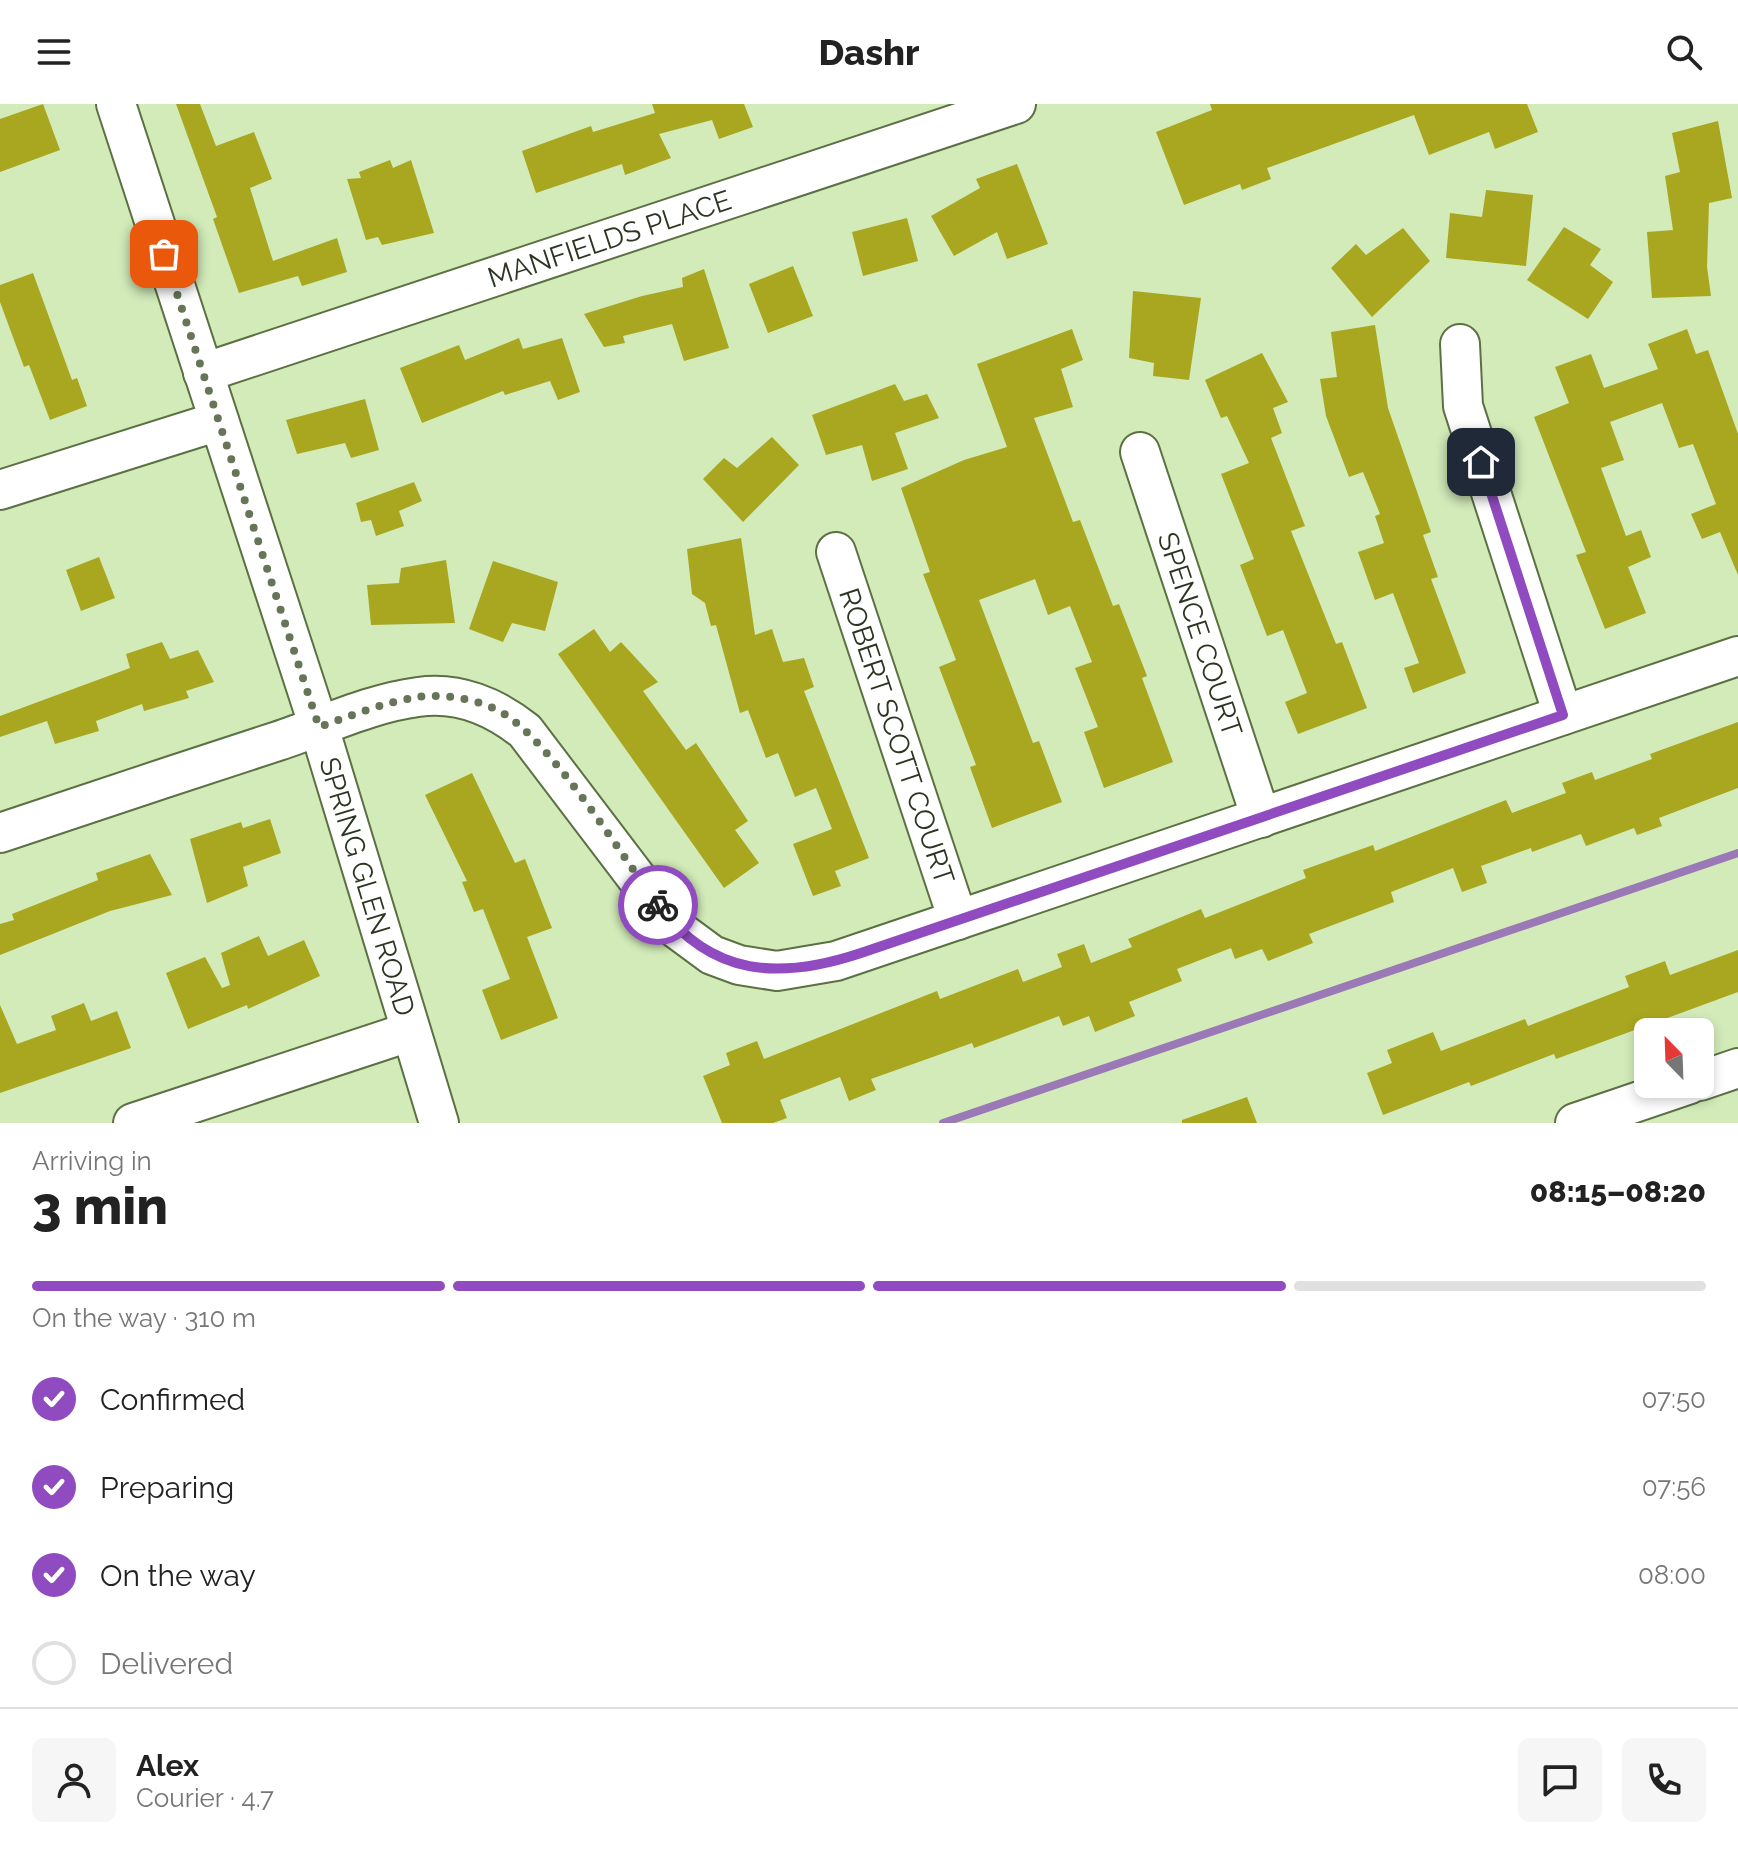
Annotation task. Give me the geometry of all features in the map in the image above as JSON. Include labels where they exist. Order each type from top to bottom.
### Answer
[{"type":"street","name":"SPRING GLEN ROAD","points":[[116,104],[319,727],[439,1123]]},
{"type":"street","name":"MANFIELDS PLACE","points":[[203,373],[1016,104]]},
{"type":"street","points":[[1460,344],[1463,406],[1563,715]]},
{"type":"street","points":[[0,490],[219,421]]},
{"type":"street","name":"SPENCE COURT","points":[[1140,452],[1261,818]]},
{"type":"street","name":"ROBERT SCOTT COURT","points":[[836,552],[958,920]]},
{"type":"street","points":[[0,833],[418,697],[453,697],[505,714],[525,731],[564,777],[674,927],[712,955],[739,965],[777,971],[821,964],[958,920],[1738,656]]},
{"type":"street","points":[[133,1123],[409,1032]]},
{"type":"street","points":[[1714,1076],[1738,1068]]},
{"type":"street","points":[[1575,1123],[1649,1098]]},
{"type":"building","points":[[43,104],[60,150],[0,172],[0,119]]},
{"type":"building","points":[[176,104],[200,104],[216,146],[254,132],[272,179],[250,188],[273,261],[337,238],[347,272],[302,286],[298,276],[239,293],[213,219],[217,217]]},
{"type":"building","points":[[652,104],[744,104],[753,127],[719,139],[712,120],[659,134],[671,158],[625,175],[622,164],[536,193],[522,151],[591,126],[593,132],[655,113]]},
{"type":"building","points":[[1210,104],[1527,104],[1538,132],[1495,149],[1489,132],[1429,155],[1414,115],[1267,168],[1271,179],[1242,190],[1240,184],[1184,205],[1156,132],[1212,110]]},
{"type":"building","points":[[1718,121],[1732,198],[1709,203],[1707,267],[1711,296],[1652,298],[1647,232],[1673,230],[1665,176],[1680,172],[1672,133]]},
{"type":"building","points":[[390,160],[393,168],[411,160],[434,233],[382,245],[378,237],[366,240],[347,179],[361,178],[359,172]]},
{"type":"building","points":[[1017,164],[1048,244],[1007,259],[997,232],[954,256],[931,216],[980,188],[976,179]]},
{"type":"building","points":[[1486,190],[1533,195],[1526,266],[1446,258],[1450,213],[1482,217]]},
{"type":"building","points":[[907,218],[918,261],[863,276],[852,232]]},
{"type":"building","points":[[1564,227],[1601,249],[1590,265],[1613,282],[1588,319],[1527,280]]},
{"type":"building","points":[[1403,228],[1430,261],[1372,317],[1331,268],[1356,244],[1366,255]]},
{"type":"building","points":[[793,266],[813,316],[768,333],[749,284]]},
{"type":"building","points":[[704,269],[729,348],[684,361],[672,324],[623,336],[625,343],[604,347],[584,314],[683,287],[682,278]]},
{"type":"building","points":[[33,273],[72,380],[77,378],[87,406],[50,420],[29,365],[24,367],[0,302],[0,285]]},
{"type":"building","points":[[1133,291],[1201,298],[1189,380],[1153,376],[1154,363],[1129,358]]},
{"type":"building","points":[[1375,325],[1388,408],[1431,532],[1423,535],[1438,577],[1431,579],[1466,673],[1413,693],[1404,668],[1419,663],[1393,593],[1375,600],[1358,552],[1384,543],[1375,516],[1380,514],[1363,472],[1349,477],[1326,416],[1320,379],[1337,377],[1331,332]]},
{"type":"building","points":[[1072,329],[1083,360],[1061,369],[1073,407],[1034,418],[1073,522],[1080,520],[1113,606],[1119,604],[1147,676],[1142,678],[1173,762],[1104,788],[1084,732],[1098,727],[1075,668],[1092,662],[1070,606],[1048,615],[1035,579],[979,600],[1033,743],[1039,741],[1062,802],[992,828],[970,767],[976,765],[939,667],[956,660],[923,574],[930,572],[901,488],[964,460],[1007,447],[977,364]]},
{"type":"building","points":[[1687,329],[1696,354],[1708,350],[1738,434],[1738,575],[1720,532],[1702,539],[1691,514],[1716,504],[1693,444],[1679,448],[1662,403],[1610,422],[1624,460],[1601,468],[1626,536],[1641,530],[1651,557],[1628,567],[1646,613],[1605,629],[1576,555],[1586,552],[1534,417],[1569,403],[1555,367],[1591,354],[1604,388],[1658,369],[1648,344]]},
{"type":"building","points":[[519,338],[523,349],[562,338],[580,392],[558,400],[550,381],[505,395],[503,391],[422,423],[400,368],[459,345],[465,360]]},
{"type":"building","points":[[1262,353],[1288,402],[1273,408],[1282,433],[1271,438],[1305,526],[1291,531],[1336,644],[1342,642],[1367,708],[1298,734],[1285,702],[1307,693],[1283,630],[1267,636],[1240,565],[1254,559],[1221,474],[1249,463],[1227,416],[1221,418],[1205,380]]},
{"type":"building","points":[[895,384],[904,401],[927,394],[939,418],[895,433],[908,469],[872,481],[862,445],[826,455],[812,415]]},
{"type":"building","points":[[365,399],[379,450],[351,458],[345,443],[297,454],[286,420]]},
{"type":"building","points":[[772,437],[799,465],[743,522],[703,479],[724,458],[737,468]]},
{"type":"building","points":[[414,482],[422,501],[399,511],[404,526],[376,536],[371,520],[361,522],[356,503]]},
{"type":"building","points":[[741,538],[755,635],[772,629],[783,662],[804,658],[814,687],[804,691],[869,858],[835,871],[841,886],[813,896],[793,844],[832,829],[816,788],[795,797],[778,753],[766,758],[748,710],[740,713],[716,625],[711,626],[705,603],[692,594],[687,549]]},
{"type":"building","points":[[99,557],[115,598],[81,611],[66,570]]},
{"type":"building","points":[[446,560],[455,623],[371,625],[367,585],[399,583],[401,568]]},
{"type":"building","points":[[493,561],[558,582],[545,631],[512,623],[503,642],[469,629]]},
{"type":"building","points":[[594,629],[610,652],[621,642],[658,682],[643,691],[686,750],[696,743],[748,821],[735,830],[759,863],[724,888],[558,654]]},
{"type":"building","points":[[162,642],[170,659],[198,650],[214,682],[186,691],[189,698],[144,711],[142,704],[96,721],[99,731],[55,744],[47,721],[0,737],[0,716],[130,668],[126,654]]},
{"type":"building","points":[[1738,722],[1738,788],[1659,818],[1662,826],[1637,835],[1634,828],[1586,846],[1581,834],[1532,852],[1531,848],[1481,866],[1487,883],[1462,892],[1453,868],[1391,892],[1394,902],[1309,934],[1313,943],[1268,961],[1262,949],[1235,959],[1231,948],[1177,969],[1182,981],[1129,1002],[1135,1016],[1095,1032],[1089,1016],[1063,1026],[1059,1016],[974,1048],[972,1043],[871,1079],[876,1090],[849,1101],[840,1077],[780,1100],[787,1118],[773,1123],[722,1123],[703,1076],[730,1065],[726,1053],[757,1041],[764,1059],[937,991],[940,999],[1018,969],[1023,982],[1062,967],[1057,954],[1084,944],[1091,963],[1132,947],[1128,939],[1201,909],[1205,918],[1306,878],[1303,870],[1373,845],[1375,851],[1506,800],[1512,813],[1566,793],[1562,783],[1592,772],[1595,780],[1652,759],[1650,754]]},
{"type":"building","points":[[472,773],[515,863],[525,859],[552,928],[527,937],[558,1018],[501,1040],[482,990],[510,979],[483,909],[474,912],[462,882],[467,881],[425,795]]},
{"type":"building","points":[[270,819],[281,853],[243,867],[248,886],[207,903],[190,839],[241,822],[243,828]]},
{"type":"building","points":[[150,854],[172,895],[110,911],[0,955],[0,924],[14,920],[12,914],[98,880],[96,873]]},
{"type":"building","points":[[259,936],[268,956],[304,940],[320,976],[248,1009],[247,1005],[188,1029],[166,973],[205,957],[222,988],[230,985],[221,953]]},
{"type":"building","points":[[1738,950],[1738,992],[1667,1018],[1634,1018],[1634,1030],[1556,1059],[1554,1054],[1471,1086],[1469,1082],[1383,1115],[1367,1073],[1392,1063],[1387,1050],[1433,1032],[1441,1051],[1525,1019],[1528,1026],[1629,987],[1625,976],[1665,961],[1670,975]]},
{"type":"building","points":[[84,1003],[91,1021],[117,1011],[131,1048],[0,1093],[0,1005],[17,1044],[56,1030],[51,1016]]},
{"type":"building","points":[[1247,1097],[1257,1123],[1182,1123],[1182,1120]]},
{"type":"waterway","points":[[943,1123],[1738,853]]},
{"type":"way so far","points":[[164,254],[319,727],[418,697],[453,697],[505,714],[525,731],[564,777],[658,905]]},
{"type":"route","points":[[658,905],[674,927],[712,955],[739,965],[777,971],[836,961],[1563,715],[1481,462]]}]
